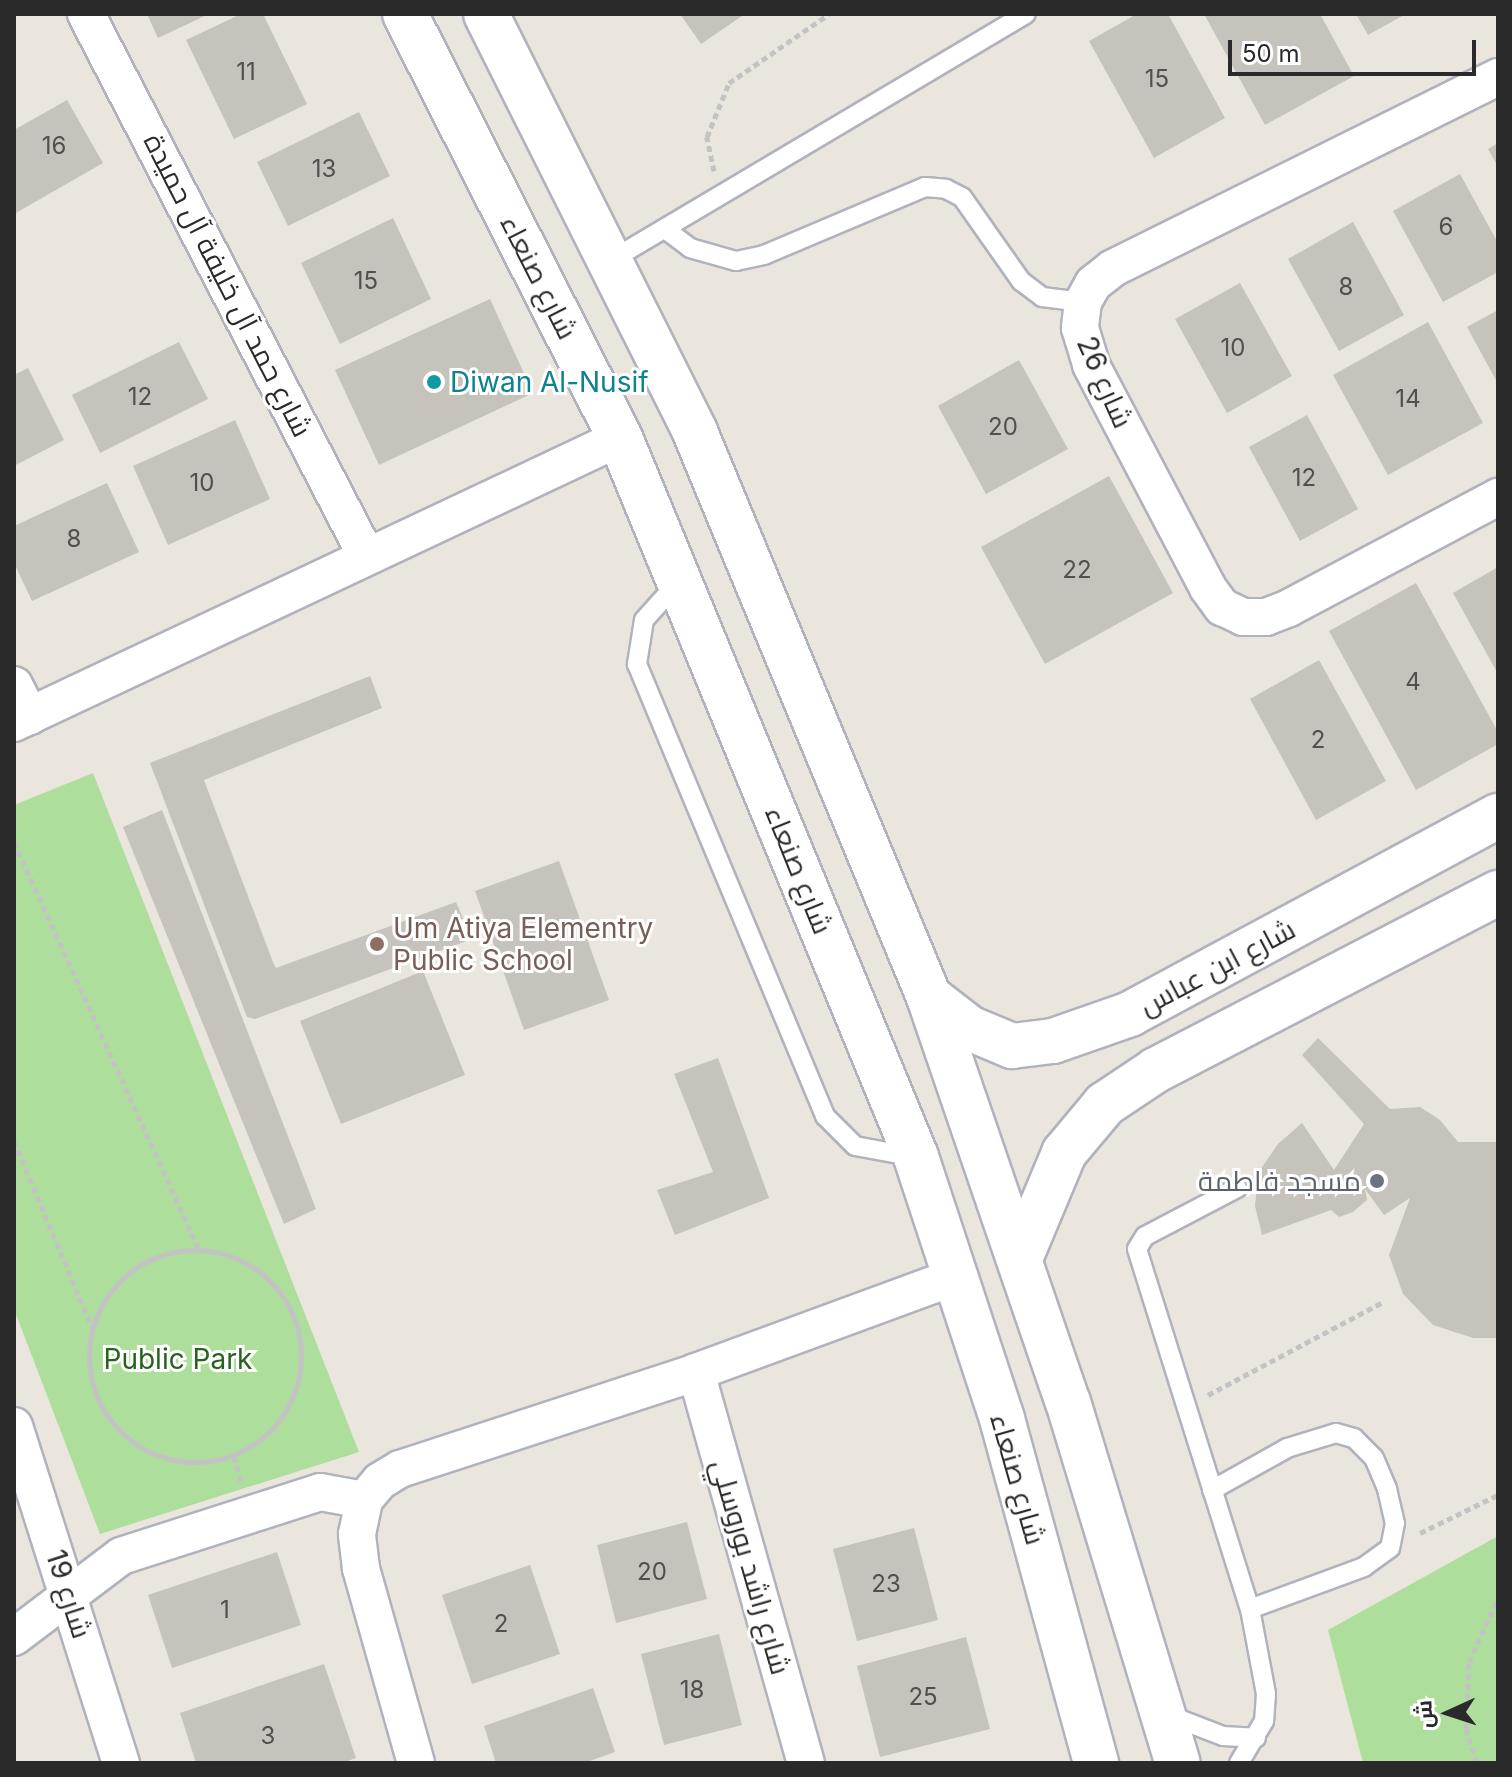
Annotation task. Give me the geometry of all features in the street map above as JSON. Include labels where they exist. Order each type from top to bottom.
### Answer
[{"type":"main road","name":"شارع صنعاء","points":[[405,14],[620,438],[681,579],[916,1157],[959,1275],[1002,1419],[1096,1763]]},
{"type":"main road","points":[[486,14],[613,259],[695,432],[929,997],[1021,1256],[1178,1763]]},
{"type":"main road","name":"شارع ابن عباس","points":[[929,997],[969,1028],[1012,1046],[1053,1041],[1130,1014],[1498,816]]},
{"type":"main road","points":[[1021,1256],[1064,1153],[1105,1104],[1156,1070],[1498,893]]},
{"type":"main road","points":[[1130,1014],[1120,1022],[1114,1047],[1130,1068],[1156,1070]]},
{"type":"main road","points":[[1002,1419],[1012,1432],[1043,1439],[1066,1417],[1068,1402]]},
{"type":"main road","points":[[1039,1552],[1039,1527],[1049,1508],[1069,1498],[1090,1504],[1105,1522]]},
{"type":"street","name":"شارع حمد آل خليفة آل حميدة","points":[[86,14],[367,557]]},
{"type":"street","name":"شارع 26","points":[[1498,77],[1112,269],[1093,284],[1083,302],[1080,328],[1091,365],[1208,588],[1222,607],[1243,617],[1266,617],[1289,608],[1498,497]]},
{"type":"street","points":[[19,708],[367,557],[620,438]]},
{"type":"street","points":[[416,1763],[361,1568],[357,1534],[364,1500],[400,1469],[696,1372],[959,1275]]},
{"type":"street","name":"شارع راشد بوروسلي","points":[[696,1372],[806,1763]]},
{"type":"street","name":"شارع 19","points":[[14,1426],[121,1763]]},
{"type":"street","points":[[14,1637],[71,1598],[121,1556],[320,1492],[364,1500]]},
{"type":"lane","points":[[613,259],[1026,14]]},
{"type":"lane","points":[[665,229],[690,248],[736,261],[764,255],[925,187],[946,189],[962,197],[1021,281],[1042,297],[1083,302]]},
{"type":"lane","points":[[681,579],[644,620],[637,664],[825,1116],[855,1146],[916,1157]]},
{"type":"lane","points":[[1237,1188],[1145,1236],[1137,1249],[1250,1609],[1266,1694],[1264,1721],[1239,1763]]},
{"type":"lane","points":[[1212,1490],[1317,1436],[1354,1438],[1374,1458],[1387,1489],[1395,1523],[1390,1548],[1364,1567],[1250,1609]]},
{"type":"lane","points":[[1162,1711],[1223,1736],[1256,1738]]},
{"type":"path","points":[[725,193],[711,164],[707,137],[729,83],[829,14]]},
{"type":"path","points":[[14,842],[198,1248]]},
{"type":"path","points":[[14,1141],[93,1331]]},
{"type":"path","points":[[198,1248],[238,1257],[273,1281],[295,1317],[302,1358],[293,1399],[269,1434],[234,1456],[193,1463],[152,1454],[117,1430],[95,1395],[88,1353],[97,1312],[121,1277],[156,1255],[198,1248]]},
{"type":"path","points":[[1186,1407],[1383,1302]]},
{"type":"path","points":[[1390,1548],[1498,1495]]},
{"type":"path","points":[[1477,1763],[1466,1729],[1469,1662],[1498,1598]]},
{"type":"green space","name":"Public Park","points":[[93,773],[359,1452],[100,1534],[14,1309],[14,805]]},
{"type":"green space","points":[[1498,1536],[1498,1763],[1363,1763],[1328,1630]]},
{"type":"building","points":[[147,14],[209,14],[158,38]]},
{"type":"building","points":[[241,14],[263,14],[307,104],[234,139],[186,40]]},
{"type":"building","points":[[680,14],[745,14],[701,44]]},
{"type":"building","points":[[1137,14],[1168,14],[1225,118],[1154,158],[1089,41]]},
{"type":"building","points":[[1204,14],[1320,14],[1354,76],[1265,125]]},
{"type":"building","points":[[1356,14],[1406,14],[1368,35]]},
{"type":"building","points":[[67,100],[103,163],[14,214],[14,130]]},
{"type":"building","points":[[359,112],[390,176],[288,226],[257,162]]},
{"type":"building","points":[[1498,143],[1498,167],[1488,149]]},
{"type":"building","points":[[1460,174],[1498,243],[1498,272],[1443,302],[1393,211]]},
{"type":"building","points":[[393,218],[431,299],[340,344],[301,263]]},
{"type":"building","points":[[1353,222],[1404,315],[1339,351],[1288,259]]},
{"type":"building","points":[[1240,283],[1292,376],[1227,413],[1175,319]]},
{"type":"building","name":"Diwan Al-Nusif","points":[[490,299],[533,393],[379,465],[335,370]]},
{"type":"building","points":[[1498,310],[1498,384],[1467,327]]},
{"type":"building","points":[[1428,322],[1483,423],[1388,475],[1333,375]]},
{"type":"building","points":[[179,342],[208,399],[100,453],[72,395]]},
{"type":"building","points":[[1019,360],[1068,449],[986,494],[938,406]]},
{"type":"building","points":[[28,368],[64,440],[14,466],[14,375]]},
{"type":"building","points":[[1307,415],[1358,509],[1300,541],[1249,447]]},
{"type":"building","points":[[235,420],[270,499],[168,545],[133,466]]},
{"type":"building","points":[[1109,476],[1173,593],[1045,664],[981,547]]},
{"type":"building","points":[[107,483],[139,552],[32,601],[14,563],[14,526]]},
{"type":"building","points":[[1498,567],[1498,674],[1453,593]]},
{"type":"building","points":[[1416,583],[1498,732],[1498,744],[1416,790],[1329,631]]},
{"type":"building","points":[[1319,660],[1386,781],[1316,820],[1250,699]]},
{"type":"building","points":[[370,676],[382,708],[204,780],[273,962],[276,968],[456,902],[472,939],[255,1019],[247,1017],[150,763]]},
{"type":"building","points":[[162,810],[316,1209],[284,1224],[123,827]]},
{"type":"building","points":[[559,861],[609,1000],[524,1030],[475,891]]},
{"type":"building","points":[[423,971],[465,1075],[341,1124],[300,1021]]},
{"type":"building","name":"مسجد فاطمة","points":[[1318,1038],[1390,1109],[1420,1107],[1440,1120],[1458,1142],[1498,1142],[1498,1338],[1473,1338],[1433,1325],[1403,1294],[1389,1255],[1410,1198],[1384,1215],[1365,1189],[1367,1200],[1353,1212],[1339,1217],[1331,1210],[1262,1235],[1255,1206],[1258,1173],[1278,1144],[1302,1123],[1334,1170],[1364,1124],[1302,1055]]},
{"type":"building","points":[[718,1058],[769,1198],[675,1235],[657,1190],[713,1172],[674,1074]]},
{"type":"building","points":[[687,1522],[707,1599],[616,1623],[597,1545]]},
{"type":"building","points":[[914,1528],[938,1620],[857,1641],[833,1549]]},
{"type":"building","points":[[277,1552],[301,1625],[172,1668],[148,1595]]},
{"type":"building","points":[[530,1565],[560,1654],[472,1684],[442,1595]]},
{"type":"building","points":[[719,1634],[742,1725],[664,1745],[641,1654]]},
{"type":"building","points":[[966,1637],[990,1729],[880,1757],[857,1666]]},
{"type":"building","points":[[324,1664],[356,1758],[342,1763],[196,1763],[180,1713]]},
{"type":"building","points":[[593,1688],[615,1752],[584,1763],[496,1763],[484,1726]]},
{"type":"place","name":"Diwan Al-Nusif","points":[[434,382]]},
{"type":"place","name":"Um Atiya Elementry Public School","points":[[377,944]]},
{"type":"place","name":"مسجد فاطمة","points":[[1377,1181]]}]
